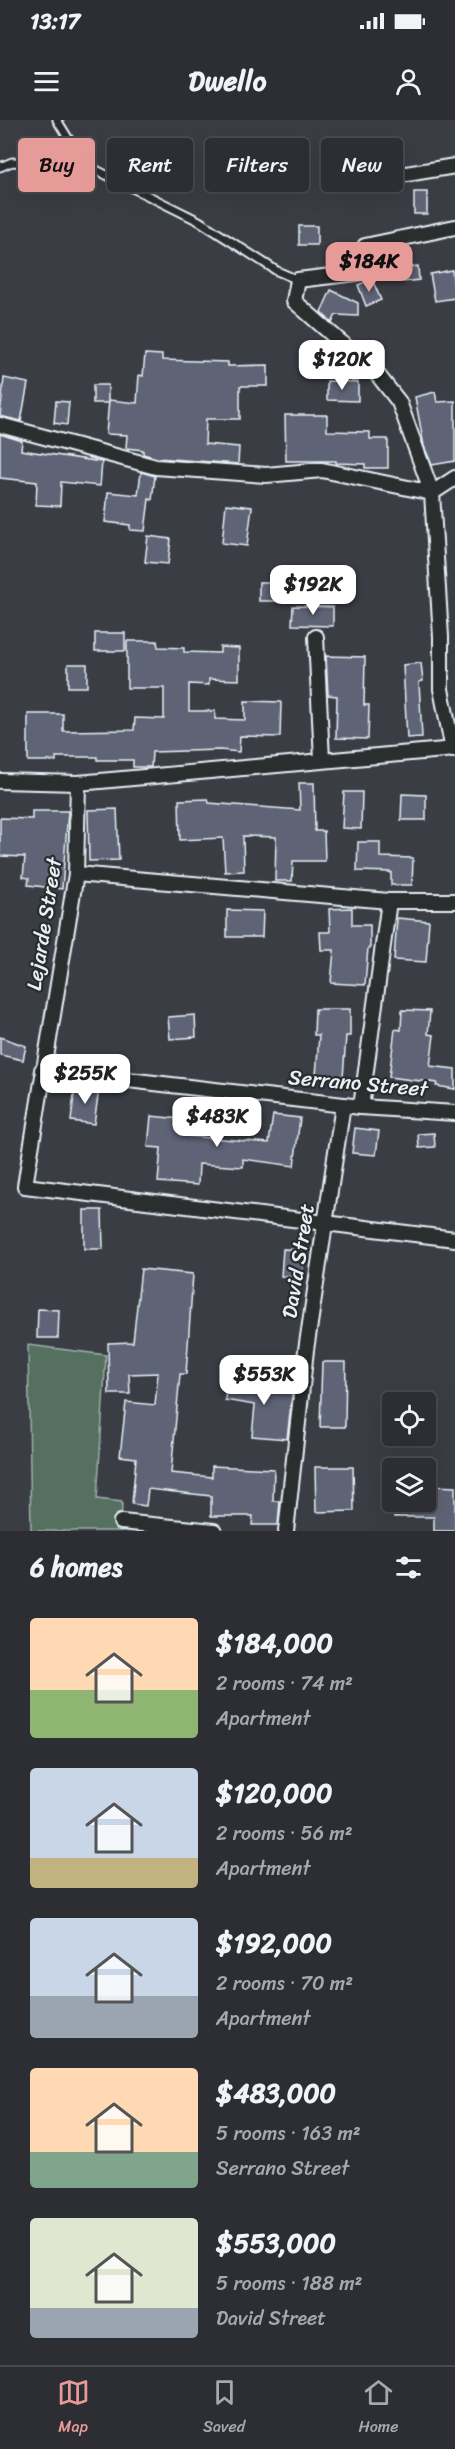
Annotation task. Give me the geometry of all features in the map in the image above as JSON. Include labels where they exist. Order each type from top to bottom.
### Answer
[{"type":"street","points":[[403,175],[455,166]]},
{"type":"street","points":[[0,781],[78,783],[454,749],[441,690],[441,637],[432,493],[399,402],[377,374],[294,301],[298,280],[357,273],[365,246],[455,227]]},
{"type":"street","points":[[0,425],[156,467],[266,475],[322,470],[432,493],[455,478]]},
{"type":"street","points":[[316,637],[322,760]]},
{"type":"street","name":"Lejarde Street","points":[[78,783],[76,874],[42,1070],[25,1186],[325,1225]]},
{"type":"street","points":[[76,874],[389,901],[455,901]]},
{"type":"street","points":[[361,1107],[389,901]]},
{"type":"street","name":"Serrano Street","points":[[42,1070],[361,1107],[455,1113]]},
{"type":"street","name":"David Street","points":[[286,1531],[306,1350],[343,1105]]},
{"type":"street","points":[[325,1225],[455,1239]]},
{"type":"street","points":[[121,1522],[214,1531]]},
{"type":"lane","points":[[57,120],[68,138]]},
{"type":"lane","points":[[0,167],[18,162]]},
{"type":"lane","points":[[95,169],[200,221],[277,271],[298,280]]},
{"type":"green space","points":[[28,1345],[106,1355],[97,1499],[122,1502],[121,1531],[31,1531]]},
{"type":"building","points":[[414,192],[427,192],[427,214],[414,214]]},
{"type":"building","points":[[299,226],[317,226],[317,245],[299,245]]},
{"type":"building","points":[[418,266],[419,280],[404,282],[403,268]]},
{"type":"building","points":[[452,270],[455,298],[435,301],[430,274]]},
{"type":"building","points":[[372,279],[381,300],[366,306],[358,285]]},
{"type":"building","points":[[331,290],[358,303],[358,316],[336,315],[332,323],[321,312]]},
{"type":"building","points":[[145,354],[162,355],[162,360],[228,362],[228,366],[268,365],[268,386],[240,386],[240,419],[206,419],[205,444],[239,447],[238,464],[157,458],[143,454],[143,450],[126,448],[127,435],[106,434],[109,400],[137,403],[139,375],[143,376]]},
{"type":"building","points":[[4,378],[28,383],[21,421],[0,416]]},
{"type":"building","points":[[327,381],[358,382],[358,401],[327,400]]},
{"type":"building","points":[[93,385],[108,385],[108,403],[93,403]]},
{"type":"building","points":[[435,392],[437,402],[455,401],[455,461],[432,465],[424,446],[415,397]]},
{"type":"building","points":[[56,401],[69,402],[67,425],[54,423]]},
{"type":"building","points":[[285,415],[327,415],[327,431],[370,432],[370,439],[388,439],[388,468],[365,468],[365,464],[336,463],[336,461],[286,461]]},
{"type":"building","points":[[0,434],[22,441],[21,450],[102,462],[100,486],[61,482],[60,506],[36,505],[37,482],[0,478]]},
{"type":"building","points":[[141,472],[155,476],[145,531],[130,530],[130,525],[105,522],[108,492],[138,495]]},
{"type":"building","points":[[226,504],[252,507],[247,546],[222,543]]},
{"type":"building","points":[[148,536],[171,539],[168,564],[145,562]]},
{"type":"building","points":[[259,582],[289,582],[289,601],[259,601]]},
{"type":"building","points":[[293,606],[333,607],[333,626],[292,625]]},
{"type":"building","points":[[95,633],[125,633],[125,651],[95,651]]},
{"type":"building","points":[[127,641],[157,641],[158,647],[184,648],[184,652],[220,653],[220,647],[239,648],[239,680],[209,679],[209,685],[189,684],[189,711],[215,711],[215,719],[245,720],[245,701],[281,702],[280,737],[240,736],[239,752],[220,750],[152,752],[151,767],[133,767],[133,760],[97,760],[97,757],[56,757],[56,761],[28,761],[28,714],[63,714],[63,731],[134,730],[135,718],[164,719],[164,688],[127,688]]},
{"type":"building","points":[[326,656],[365,657],[364,705],[369,705],[368,739],[336,738],[337,696],[328,695]]},
{"type":"building","points":[[421,663],[423,681],[419,682],[422,737],[407,738],[403,665]]},
{"type":"building","points":[[68,664],[87,664],[87,687],[68,687]]},
{"type":"building","points":[[299,783],[314,783],[315,831],[324,831],[325,861],[293,861],[292,881],[275,881],[276,837],[243,836],[244,871],[225,872],[223,838],[180,840],[179,800],[208,799],[209,803],[300,810]]},
{"type":"building","points":[[344,792],[362,792],[361,829],[342,828]]},
{"type":"building","points":[[402,794],[426,795],[426,820],[401,820]]},
{"type":"building","points":[[117,809],[119,860],[89,861],[88,810]]},
{"type":"building","points":[[32,811],[68,811],[62,889],[28,885],[29,878],[23,877],[25,857],[0,856],[0,818],[32,819]]},
{"type":"building","points":[[358,842],[380,842],[380,857],[413,858],[412,885],[391,885],[391,872],[357,871]]},
{"type":"building","points":[[352,908],[352,925],[370,925],[370,948],[368,948],[365,985],[331,983],[334,950],[321,950],[320,932],[330,932],[329,909]]},
{"type":"building","points":[[227,910],[263,911],[262,937],[227,937]]},
{"type":"building","points":[[397,918],[429,921],[426,962],[394,960]]},
{"type":"building","points":[[315,1009],[350,1009],[350,1036],[346,1036],[343,1078],[316,1076],[319,1035],[314,1035]]},
{"type":"building","points":[[402,1010],[430,1011],[428,1034],[434,1035],[430,1066],[455,1069],[455,1089],[436,1086],[437,1083],[389,1077],[395,1029],[401,1030]]},
{"type":"building","points":[[195,1015],[196,1037],[170,1039],[168,1017]]},
{"type":"building","points":[[0,1037],[26,1046],[23,1060],[0,1055]]},
{"type":"building","points":[[75,1086],[99,1089],[94,1124],[71,1121]]},
{"type":"building","points":[[273,1115],[300,1118],[294,1166],[243,1159],[243,1167],[199,1164],[198,1185],[158,1182],[161,1148],[148,1147],[151,1116],[191,1120],[189,1136],[269,1143]]},
{"type":"building","points":[[355,1128],[379,1131],[376,1155],[352,1153]]},
{"type":"building","points":[[434,1133],[435,1147],[419,1148],[418,1134]]},
{"type":"building","points":[[84,1210],[102,1210],[103,1249],[84,1249]]},
{"type":"building","points":[[283,1249],[304,1250],[302,1277],[281,1276]]},
{"type":"building","points":[[141,1269],[193,1274],[186,1374],[180,1374],[171,1473],[212,1477],[212,1466],[274,1469],[273,1501],[280,1501],[278,1525],[252,1525],[253,1516],[211,1516],[211,1496],[148,1489],[146,1506],[132,1504],[136,1458],[120,1456],[126,1402],[155,1405],[158,1373],[129,1374],[130,1394],[109,1394],[108,1343],[133,1342]]},
{"type":"building","points":[[38,1309],[59,1310],[58,1338],[37,1338]]},
{"type":"building","points":[[322,1362],[346,1362],[345,1427],[320,1427]]},
{"type":"building","points":[[227,1377],[249,1379],[248,1386],[293,1387],[287,1439],[252,1436],[255,1405],[225,1400]]},
{"type":"building","points":[[315,1467],[353,1467],[354,1511],[316,1512]]},
{"type":"building","points":[[436,1486],[455,1487],[455,1531],[434,1531],[434,1517],[394,1517],[394,1512],[436,1512]]}]
